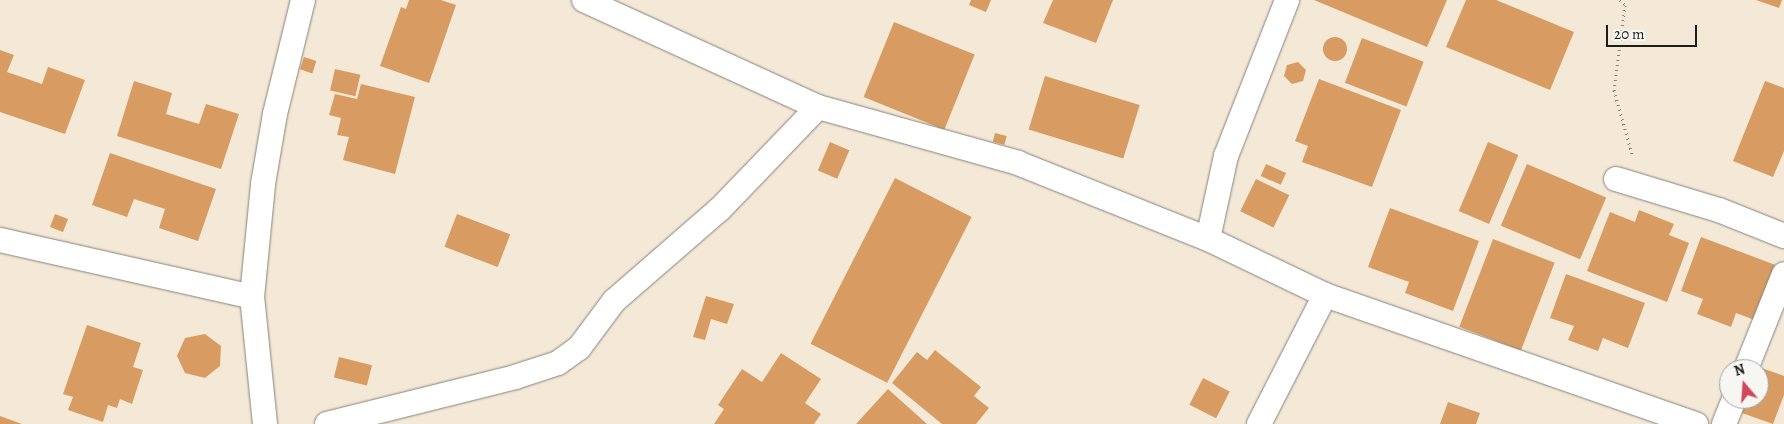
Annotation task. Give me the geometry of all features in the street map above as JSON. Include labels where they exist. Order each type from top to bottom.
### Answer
[{"type":"street","points":[[265,424],[252,297],[263,184],[273,123],[303,0]]},
{"type":"street","points":[[584,0],[818,106],[1018,163],[1208,239],[1325,295],[1696,424]]},
{"type":"street","points":[[1208,239],[1226,156],[1287,0]]},
{"type":"street","points":[[327,424],[515,377],[558,363],[579,348],[614,302],[720,210],[818,106]]},
{"type":"street","points":[[1616,179],[1720,210],[1784,236]]},
{"type":"street","points":[[0,240],[252,297]]},
{"type":"street","points":[[1750,359],[1784,274]]},
{"type":"street","points":[[1259,424],[1325,295]]},
{"type":"street","points":[[1724,424],[1730,409]]},
{"type":"path","points":[[1620,0],[1625,5],[1614,90],[1641,186]]},
{"type":"building","points":[[409,0],[441,0],[456,5],[429,83],[380,66],[401,7],[406,9]]},
{"type":"building","points":[[971,0],[991,0],[986,12],[969,5]]},
{"type":"building","points":[[1053,0],[1113,0],[1096,43],[1043,23]]},
{"type":"building","points":[[1314,0],[1447,0],[1427,47]]},
{"type":"building","points":[[1466,0],[1496,0],[1574,32],[1550,90],[1446,47]]},
{"type":"building","points":[[1756,0],[1782,0],[1779,8]]},
{"type":"building","points":[[894,22],[975,55],[944,130],[864,97]]},
{"type":"building","points":[[1335,37],[1340,38],[1346,44],[1346,54],[1340,60],[1335,61],[1330,60],[1324,54],[1323,49],[1324,44],[1330,38]]},
{"type":"building","points":[[1362,38],[1424,62],[1406,106],[1345,83]]},
{"type":"building","points":[[0,50],[14,55],[7,72],[42,84],[48,67],[85,80],[65,134],[0,112]]},
{"type":"building","points":[[304,57],[316,61],[312,73],[300,69]]},
{"type":"building","points":[[1298,62],[1306,70],[1303,81],[1292,84],[1284,76],[1287,65]]},
{"type":"building","points":[[335,69],[360,75],[355,96],[330,90]]},
{"type":"building","points":[[1045,76],[1140,105],[1123,158],[1029,130]]},
{"type":"building","points":[[1319,79],[1401,110],[1372,187],[1302,162],[1308,146],[1295,141]]},
{"type":"building","points":[[134,81],[172,93],[166,114],[199,124],[206,104],[239,114],[221,169],[117,136]]},
{"type":"building","points":[[1765,81],[1784,88],[1784,151],[1773,177],[1733,161]]},
{"type":"building","points":[[361,84],[415,97],[395,174],[343,160],[349,137],[337,135],[341,118],[329,115],[335,94],[357,99]]},
{"type":"building","points":[[995,133],[1007,136],[1004,145],[993,142]]},
{"type":"building","points":[[830,142],[849,150],[837,179],[818,171]]},
{"type":"building","points":[[1488,142],[1518,155],[1489,224],[1459,211]]},
{"type":"building","points":[[110,153],[216,189],[198,241],[159,228],[165,209],[134,199],[127,217],[92,205]]},
{"type":"building","points":[[1266,164],[1286,173],[1281,185],[1261,176]]},
{"type":"building","points":[[1527,164],[1606,198],[1580,259],[1501,226]]},
{"type":"building","points":[[895,178],[972,217],[887,383],[811,344]]},
{"type":"building","points":[[1256,179],[1289,195],[1273,228],[1240,211]]},
{"type":"building","points":[[1390,208],[1479,241],[1453,311],[1405,293],[1409,282],[1368,267]]},
{"type":"building","points":[[1639,210],[1674,224],[1669,235],[1689,243],[1667,302],[1587,271],[1610,212],[1635,222]]},
{"type":"building","points":[[55,214],[68,219],[63,232],[50,227]]},
{"type":"building","points":[[457,214],[510,234],[498,267],[444,247]]},
{"type":"building","points":[[1701,237],[1781,267],[1760,322],[1736,313],[1731,327],[1697,314],[1703,299],[1681,291]]},
{"type":"building","points":[[1493,239],[1555,263],[1521,350],[1459,327]]},
{"type":"building","points":[[1566,274],[1645,303],[1628,348],[1603,338],[1598,351],[1568,340],[1574,326],[1550,318]]},
{"type":"building","points":[[706,296],[734,304],[727,324],[711,319],[705,340],[693,337]]},
{"type":"building","points":[[87,325],[141,343],[133,367],[143,370],[132,404],[120,399],[117,408],[108,405],[103,422],[68,410],[73,397],[63,394]]},
{"type":"building","points":[[205,334],[221,346],[220,366],[205,378],[185,373],[177,356],[185,338]]},
{"type":"building","points":[[935,350],[981,387],[974,396],[989,408],[976,424],[942,424],[892,383],[917,352],[927,360]]},
{"type":"building","points":[[781,353],[821,379],[805,403],[821,414],[814,424],[714,424],[724,409],[718,405],[742,369],[762,382]]},
{"type":"building","points":[[339,357],[372,365],[367,386],[334,377]]},
{"type":"building","points":[[1769,371],[1784,376],[1784,395],[1773,424],[1742,413],[1743,409],[1769,409]]},
{"type":"building","points":[[1203,378],[1230,392],[1216,418],[1189,405]]},
{"type":"building","points":[[888,389],[927,424],[856,424]]},
{"type":"building","points":[[1448,402],[1480,413],[1476,424],[1440,424]]},
{"type":"building","points":[[0,416],[22,424],[0,424]]}]
